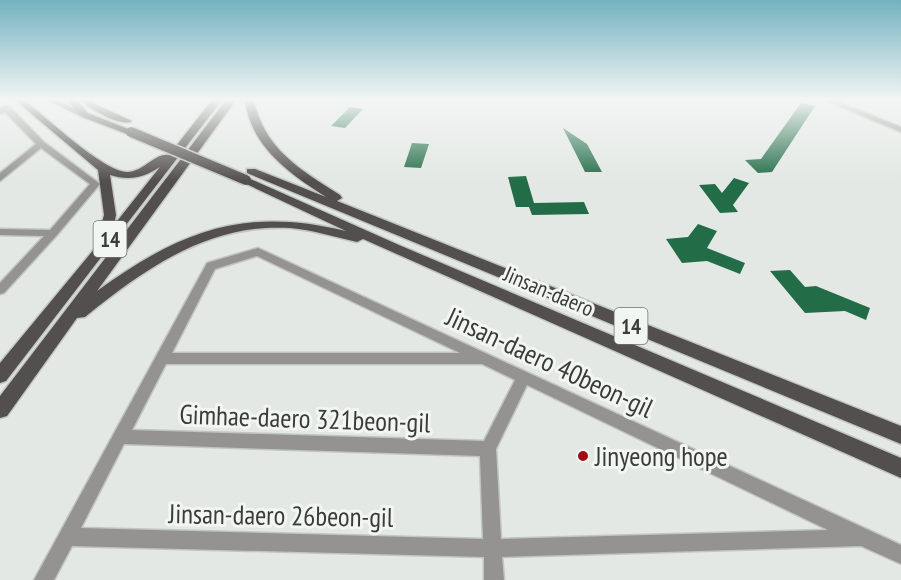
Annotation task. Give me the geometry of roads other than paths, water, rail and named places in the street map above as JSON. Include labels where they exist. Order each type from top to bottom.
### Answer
[{"type":"main road","points":[[51,127],[103,170],[124,176],[146,172],[189,138]]},
{"type":"main road","points":[[127,127],[249,176],[361,215]]},
{"type":"main road","name":"14","points":[[0,375],[197,127]]},
{"type":"main road","name":"14","points":[[0,410],[211,127]]},
{"type":"main road","points":[[258,127],[278,156],[361,215]]},
{"type":"main road","points":[[99,253],[110,215],[103,170]]},
{"type":"main road","name":"Jinsan-daero","points":[[249,176],[394,248],[901,468]]},
{"type":"main road","name":"Jinsan-daero","points":[[361,215],[901,435]]},
{"type":"main road","points":[[60,328],[146,262],[179,245],[219,232],[281,224],[314,227],[394,248]]},
{"type":"street","points":[[0,290],[95,184],[41,144],[25,127]]},
{"type":"street","points":[[0,178],[41,144]]},
{"type":"street","points":[[0,232],[53,233]]},
{"type":"street","name":"Jinsan-daero 40beon-gil","points":[[163,358],[211,266],[258,252],[901,555]]},
{"type":"street","points":[[44,580],[163,358],[484,359]]},
{"type":"street","points":[[494,580],[488,449],[523,378]]},
{"type":"street","name":"Gimhae-daero 321beon-gil","points":[[120,437],[488,449]]},
{"type":"street","name":"Jinsan-daero 26beon-gil","points":[[67,537],[493,548],[862,537]]},
{"type":"place","name":"Jinyeong hope","points":[[583,456]]}]
